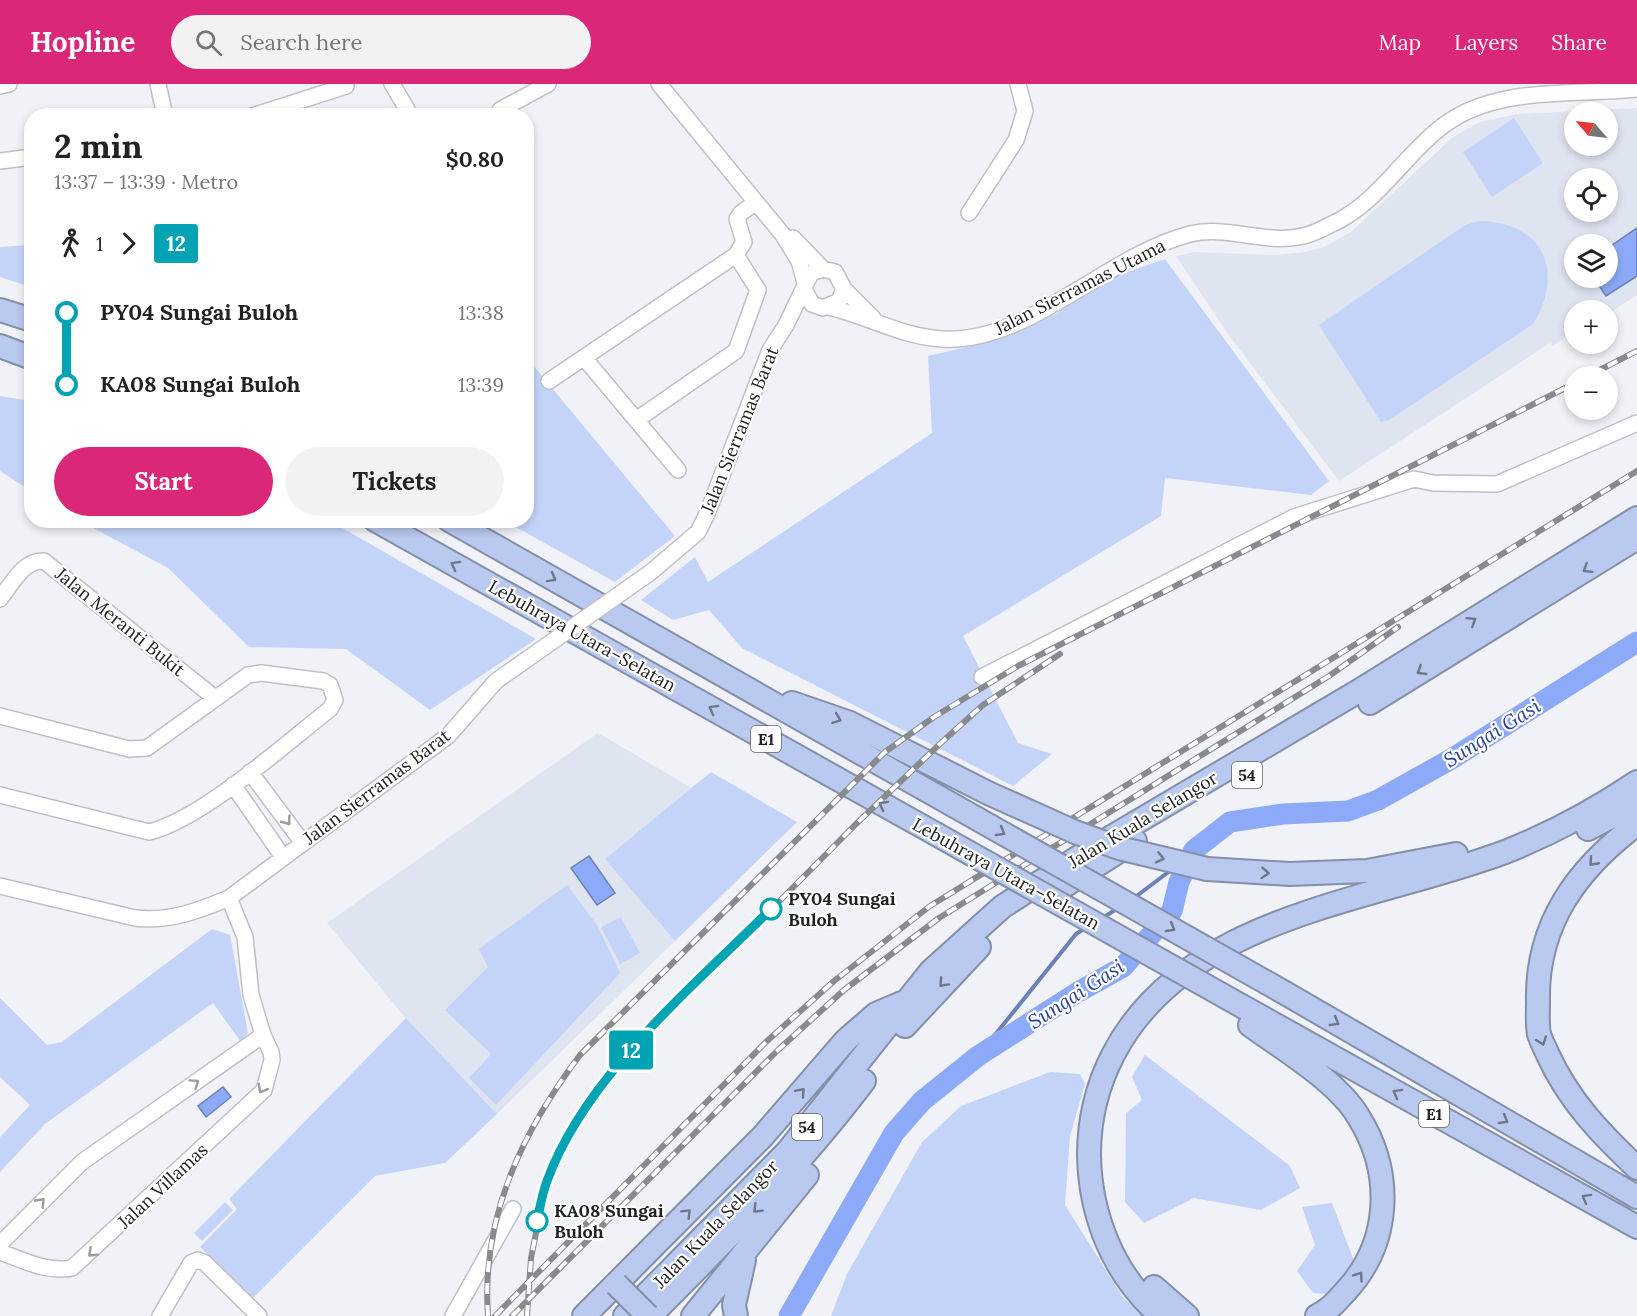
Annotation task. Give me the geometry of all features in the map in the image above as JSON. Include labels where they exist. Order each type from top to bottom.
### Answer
[{"type":"highway","points":[[0,310],[24,318]]},
{"type":"highway","points":[[0,346],[24,355]]},
{"type":"highway","name":"Jalan Kuala Selangor","points":[[625,1316],[786,1152],[836,1092],[903,1003],[951,952],[1002,907],[1088,851],[1357,692],[1637,518]]},
{"type":"highway","name":"Lebuhraya Utara–Selatan","points":[[389,528],[1157,958],[1232,1007],[1637,1227]]},
{"type":"highway","name":"Lebuhraya Utara–Selatan","points":[[463,528],[1285,993],[1637,1197]]},
{"type":"highway","name":"Jalan Kuala Selangor","points":[[649,1316],[764,1202],[824,1134],[916,1012],[960,964],[1012,918],[1186,810],[1365,706],[1637,538]]},
{"type":"highway","points":[[761,696],[800,704],[850,723],[988,793],[1075,832],[1119,848],[1207,869],[1290,874],[1367,871],[1457,854],[1537,827],[1637,782]]},
{"type":"highway","points":[[1161,1316],[1133,1287],[1116,1260],[1098,1218],[1090,1180],[1090,1133],[1098,1089],[1117,1047],[1141,1011],[1184,971],[1233,942],[1288,919],[1504,852],[1588,815],[1637,782]]},
{"type":"highway","points":[[1187,1316],[1164,1299],[1134,1263],[1119,1234],[1106,1189],[1103,1150],[1110,1098],[1127,1058],[1147,1025],[1204,968],[1247,948],[1551,848],[1637,803]]},
{"type":"highway","points":[[1637,824],[1608,845],[1569,890],[1546,934],[1538,986],[1539,1034],[1560,1082],[1590,1123],[1637,1168]]},
{"type":"highway","points":[[584,1316],[763,1136],[846,1040],[876,1014],[903,1003]]},
{"type":"highway","points":[[1232,1007],[1323,1078],[1358,1114],[1374,1148],[1384,1192],[1377,1243],[1359,1277],[1327,1311],[1317,1316]]},
{"type":"highway","points":[[693,1316],[806,1177],[824,1134]]},
{"type":"highway","points":[[736,1316],[735,1296],[745,1252]]},
{"type":"highway","points":[[609,1292],[649,1316]]},
{"type":"highway","points":[[609,1292],[618,1316]]},
{"type":"street","points":[[0,86],[9,84]]},
{"type":"street","points":[[158,84],[163,108]]},
{"type":"street","points":[[392,84],[406,108]]},
{"type":"street","points":[[505,108],[548,84]]},
{"type":"street","points":[[659,84],[770,219],[799,261],[808,299],[823,307],[839,301],[844,289],[835,272],[823,269],[770,219]]},
{"type":"street","points":[[969,213],[1016,140],[1025,111],[1018,84]]},
{"type":"street","points":[[277,108],[346,86]]},
{"type":"street","points":[[501,108],[521,86]]},
{"type":"street","name":"Jalan Sierramas Utama","points":[[823,307],[875,320],[915,336],[971,339],[998,332],[1112,268],[1170,240],[1193,233],[1230,233],[1283,238],[1304,236],[1342,219],[1373,196],[1436,132],[1470,110],[1511,97],[1637,89]]},
{"type":"street","points":[[0,161],[24,158]]},
{"type":"street","points":[[549,381],[736,255],[744,242],[737,219],[756,202]]},
{"type":"street","points":[[636,420],[736,351],[758,290],[736,255]]},
{"type":"street","points":[[805,286],[811,273],[823,269]]},
{"type":"street","name":"Jalan Sierramas Barat","points":[[0,886],[156,920],[195,912],[229,898],[448,736],[496,681],[651,572],[698,532],[770,350],[786,326],[805,286]]},
{"type":"street","name":"Jalan Sierramas Utama","points":[[844,289],[875,320]]},
{"type":"street","name":"Jalan Sierramas Barat","points":[[786,326],[823,307]]},
{"type":"street","points":[[585,358],[678,470]]},
{"type":"street","points":[[982,677],[1294,517],[1414,479],[1433,483],[1497,484],[1637,423]]},
{"type":"street","name":"Jalan Meranti Bukit","points":[[0,599],[24,568],[37,560],[44,561],[215,699]]},
{"type":"street","points":[[0,716],[129,749],[147,748],[249,675],[261,673],[323,681],[330,685],[334,693],[330,709],[233,785],[168,828],[149,832],[0,795]]},
{"type":"street","points":[[250,772],[303,843]]},
{"type":"street","points":[[233,785],[283,857]]},
{"type":"street","name":"Jalan Villamas","points":[[0,1252],[59,1271],[81,1263],[261,1095],[272,1060],[252,995],[245,937],[229,898]]},
{"type":"street","points":[[0,1244],[82,1162],[263,1035]]},
{"type":"street","points":[[453,1316],[513,1209]]},
{"type":"street","points":[[160,1316],[191,1263],[198,1260],[205,1263],[259,1316]]},
{"type":"shaded area","points":[[1637,108],[1637,295],[1618,307],[1618,300],[1564,300],[1564,338],[1553,346],[1550,343],[1339,481],[1228,334],[1176,256],[1195,252],[1275,255],[1306,252],[1324,247],[1351,232],[1453,137],[1480,122],[1517,114],[1564,112],[1564,156],[1618,156],[1618,109]]},
{"type":"shaded area","points":[[1514,118],[1543,163],[1492,197],[1463,152]]},
{"type":"shaded area","points":[[1480,221],[1502,224],[1520,230],[1533,241],[1542,254],[1547,269],[1547,287],[1543,305],[1533,324],[1389,420],[1381,422],[1319,325],[1465,225]]},
{"type":"shaded area","points":[[24,245],[24,285],[0,277],[0,247]]},
{"type":"shaded area","points":[[1165,259],[1329,481],[1311,495],[1165,478],[1161,516],[963,636],[1018,743],[1052,754],[1013,786],[742,648],[709,610],[673,620],[641,600],[695,557],[708,582],[932,433],[928,356],[967,347],[1056,314],[1112,277]]},
{"type":"shaded area","points":[[534,366],[675,536],[615,582],[518,528],[534,528]]},
{"type":"shaded area","points":[[0,396],[24,400],[24,486],[0,471]]},
{"type":"shaded area","points":[[93,528],[342,528],[536,639],[430,710],[346,649],[249,647],[168,568]]},
{"type":"shaded area","points":[[598,733],[692,788],[606,859],[675,941],[497,1114],[403,1015],[327,923]]},
{"type":"shaded area","points":[[711,772],[797,822],[675,941],[605,859]]},
{"type":"shaded area","points":[[567,885],[597,925],[620,973],[496,1105],[469,1078],[491,1054],[445,1010],[488,967],[479,949]]},
{"type":"shaded area","points":[[621,917],[640,953],[620,964],[601,927]]},
{"type":"shaded area","points":[[212,929],[230,935],[248,1033],[241,1042],[213,1003],[45,1124],[0,1172],[0,1137],[30,1105],[0,1077],[0,998],[47,1045],[62,1042]]},
{"type":"shaded area","points":[[406,1018],[497,1114],[445,1163],[375,1176],[253,1298],[200,1247],[237,1209],[229,1199]]},
{"type":"shaded area","points":[[1145,1055],[1290,1166],[1300,1188],[1261,1210],[1194,1198],[1144,1223],[1125,1202],[1126,1113],[1142,1100],[1132,1077]]},
{"type":"shaded area","points":[[1050,1072],[1080,1074],[1085,1084],[1070,1136],[1065,1205],[1122,1296],[1142,1316],[831,1316],[847,1274],[922,1142],[961,1106]]},
{"type":"shaded area","points":[[225,1202],[233,1210],[202,1241],[194,1233]]},
{"type":"shaded area","points":[[1332,1203],[1356,1266],[1328,1294],[1313,1293],[1297,1271],[1315,1245],[1302,1207]]},
{"type":"water","points":[[1637,228],[1637,276],[1606,296],[1601,288],[1618,288],[1618,241]]},
{"type":"water","points":[[589,856],[615,893],[597,905],[571,868]]},
{"type":"water","points":[[223,1087],[231,1097],[206,1117],[198,1106]]},
{"type":"waterway","name":"Sungai Gasi","points":[[789,1316],[894,1133],[922,1101],[978,1056],[1078,992],[1123,967],[1172,911],[1179,882],[1194,850],[1230,822],[1283,814],[1348,811],[1378,800],[1453,758],[1637,642]]},
{"type":"waterway","points":[[1134,898],[1171,870]]},
{"type":"waterway","points":[[1101,919],[1118,908]]},
{"type":"waterway","points":[[978,1056],[1076,934],[1087,927]]},
{"type":"railway","points":[[1608,366],[1637,351]]},
{"type":"railway","points":[[488,1316],[491,1244],[499,1210],[524,1145],[559,1084],[580,1055],[885,752],[934,717],[1018,666],[1564,389]]},
{"type":"railway","points":[[495,1316],[767,1041],[834,981],[930,906],[1637,471]]},
{"type":"railway","points":[[512,1316],[778,1050],[844,990],[939,918],[1329,676],[1398,627]]},
{"type":"railway","points":[[527,1316],[531,1258],[546,1183],[562,1146],[607,1075],[856,824],[943,741],[983,705],[1060,654]]},
{"type":"metro line","name":"12","points":[[537,1221],[546,1183],[562,1146],[608,1075],[771,909]]},
{"type":"place","name":"PY04 Sungai Buloh","points":[[771,909]]},
{"type":"place","name":"KA08 Sungai Buloh","points":[[537,1221]]}]
